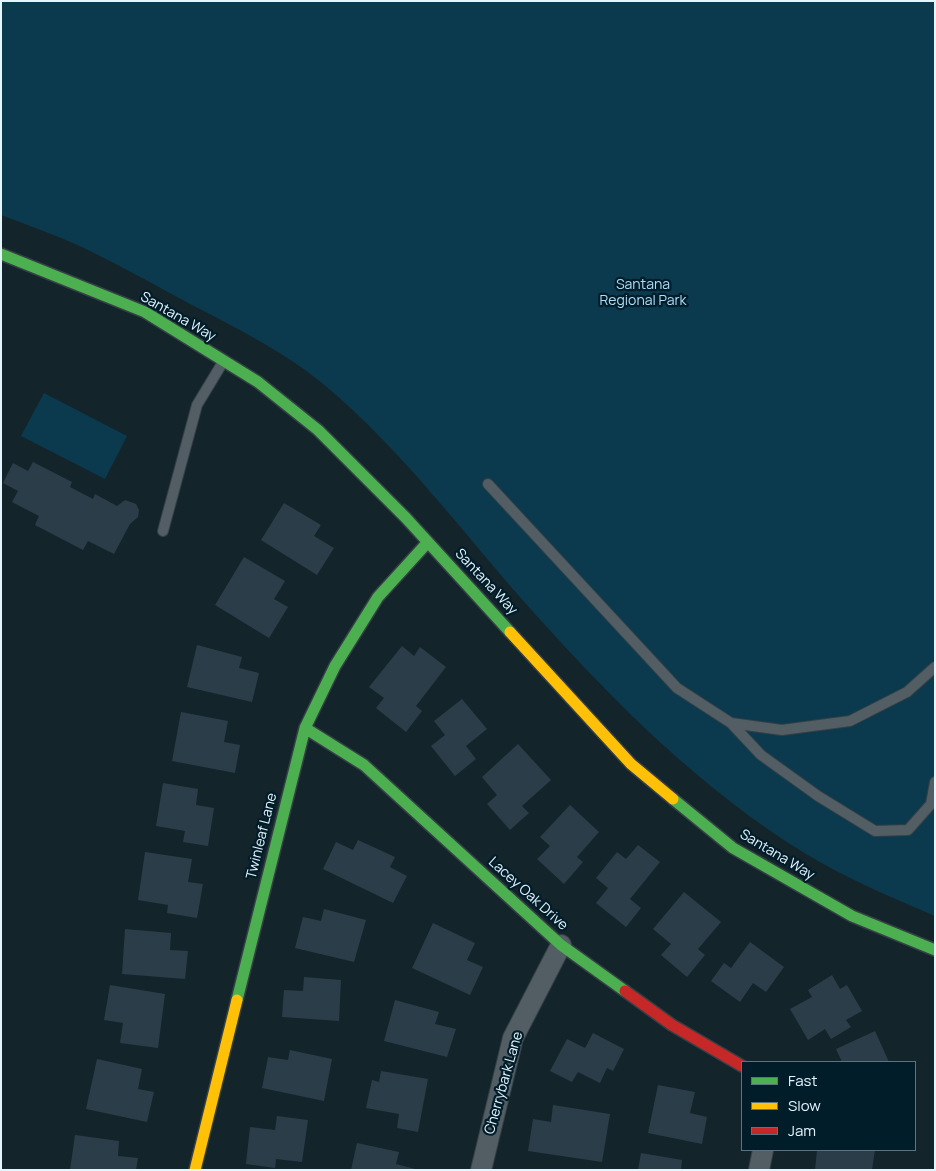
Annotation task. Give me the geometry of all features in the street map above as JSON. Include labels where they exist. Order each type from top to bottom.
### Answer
[{"type":"street","name":"Santana Way","points":[[1,254],[145,312],[258,382],[318,430],[428,542],[631,764],[733,848],[852,916],[935,950]]},
{"type":"street","name":"Twinleaf Lane","points":[[195,1170],[305,728],[334,666],[378,597],[428,542]]},
{"type":"street","name":"Lacey Oak Drive","points":[[305,728],[364,765],[561,945],[672,1025],[741,1065]]},
{"type":"street","name":"Cherrybark Lane","points":[[481,1170],[513,1038],[561,945]]},
{"type":"street","points":[[759,1170],[764,1151]]},
{"type":"lane","points":[[163,531],[197,405],[224,361]]},
{"type":"lane","points":[[488,484],[676,688],[731,724],[761,756],[818,796],[875,831],[908,830],[931,804],[935,782]]},
{"type":"lane","points":[[731,724],[782,730],[850,720],[908,692],[935,667]]},
{"type":"green space","name":"Santana Regional Park","points":[[1,1],[935,1],[935,916],[853,880],[806,854],[732,803],[696,774],[629,713],[566,648],[433,494],[380,436],[352,409],[307,371],[260,341],[104,258],[64,239],[1,215]]},
{"type":"green space","points":[[44,393],[127,436],[105,479],[21,436]]},
{"type":"building","points":[[33,462],[72,482],[70,487],[93,499],[95,494],[117,506],[125,500],[136,504],[139,510],[138,517],[130,524],[114,554],[88,541],[83,550],[35,525],[39,516],[12,502],[18,491],[3,483],[13,463],[28,471]]},
{"type":"building","points":[[284,503],[321,525],[314,536],[334,548],[317,575],[261,540]]},
{"type":"building","points":[[244,557],[285,581],[274,599],[288,607],[269,638],[215,605]]},
{"type":"building","points":[[197,645],[242,657],[239,668],[259,673],[252,702],[187,687]]},
{"type":"building","points":[[402,646],[414,656],[420,647],[446,667],[416,706],[422,711],[406,732],[376,708],[384,698],[369,687]]},
{"type":"building","points":[[462,699],[487,729],[466,746],[476,759],[455,776],[431,746],[445,735],[434,721]]},
{"type":"building","points":[[181,712],[228,721],[224,742],[240,745],[235,773],[172,761]]},
{"type":"building","points":[[518,744],[551,780],[522,806],[529,813],[510,830],[487,804],[497,795],[482,777]]},
{"type":"building","points":[[163,783],[198,789],[196,805],[214,808],[208,846],[183,842],[185,831],[156,826]]},
{"type":"building","points":[[570,805],[599,832],[577,857],[583,862],[564,884],[537,859],[550,846],[540,837]]},
{"type":"building","points":[[358,840],[395,857],[390,867],[407,876],[393,903],[323,869],[336,842],[353,850]]},
{"type":"building","points":[[638,845],[660,862],[630,899],[641,908],[626,927],[596,903],[608,888],[596,878],[617,852],[626,859]]},
{"type":"building","points":[[145,852],[192,859],[188,882],[203,884],[197,918],[167,913],[168,905],[138,900]]},
{"type":"building","points":[[684,892],[721,922],[698,949],[705,955],[687,977],[661,955],[671,944],[653,929]]},
{"type":"building","points":[[324,909],[366,920],[354,962],[295,948],[303,917],[321,921]]},
{"type":"building","points":[[433,923],[475,943],[467,960],[483,967],[470,995],[412,968]]},
{"type":"building","points":[[125,929],[171,933],[170,950],[188,951],[185,979],[122,974]]},
{"type":"building","points":[[750,942],[784,967],[766,992],[753,983],[740,1002],[711,981],[724,963],[731,968]]},
{"type":"building","points":[[832,975],[840,989],[847,985],[862,1011],[846,1020],[851,1027],[831,1039],[825,1029],[808,1040],[790,1009],[812,997],[808,990]]},
{"type":"building","points":[[304,977],[341,980],[339,1021],[282,1017],[284,990],[303,991]]},
{"type":"building","points":[[110,985],[165,994],[158,1048],[120,1043],[123,1023],[104,1020]]},
{"type":"building","points":[[395,1000],[439,1012],[435,1024],[456,1029],[447,1057],[384,1041]]},
{"type":"building","points":[[875,1031],[889,1061],[842,1061],[836,1049]]},
{"type":"building","points":[[593,1033],[624,1049],[613,1071],[607,1068],[600,1083],[578,1072],[572,1082],[550,1071],[567,1039],[585,1048]]},
{"type":"building","points":[[290,1050],[332,1059],[324,1101],[262,1088],[268,1057],[288,1060]]},
{"type":"building","points":[[97,1059],[142,1069],[138,1089],[154,1092],[147,1122],[86,1109]]},
{"type":"building","points":[[381,1071],[428,1079],[418,1132],[397,1128],[399,1114],[366,1108],[372,1080],[379,1082]]},
{"type":"building","points":[[658,1085],[695,1092],[690,1113],[707,1117],[702,1144],[648,1133]]},
{"type":"building","points":[[553,1105],[610,1114],[602,1162],[528,1151],[533,1119],[551,1122]]},
{"type":"building","points":[[277,1116],[308,1120],[302,1162],[276,1159],[275,1168],[246,1164],[250,1127],[275,1130]]},
{"type":"building","points":[[75,1135],[119,1141],[118,1156],[138,1158],[136,1170],[70,1170]]},
{"type":"building","points":[[357,1143],[399,1152],[396,1164],[419,1170],[351,1170]]},
{"type":"building","points":[[817,1151],[875,1151],[872,1170],[815,1170]]},
{"type":"building","points":[[641,1153],[682,1160],[681,1170],[638,1170]]},
{"type":"traffic: fast","points":[[1,254],[145,312],[258,382],[318,430],[406,518],[510,632]]},
{"type":"traffic: fast","points":[[237,1000],[305,728],[335,666],[378,597],[428,542]]},
{"type":"traffic: fast","points":[[305,728],[364,765],[561,945],[625,991]]},
{"type":"traffic: fast","points":[[673,799],[733,848],[852,916],[935,950]]},
{"type":"traffic: slow","points":[[510,632],[631,764],[673,799]]},
{"type":"traffic: slow","points":[[195,1170],[237,1000]]},
{"type":"traffic: jam","points":[[625,991],[672,1025],[741,1065]]}]
